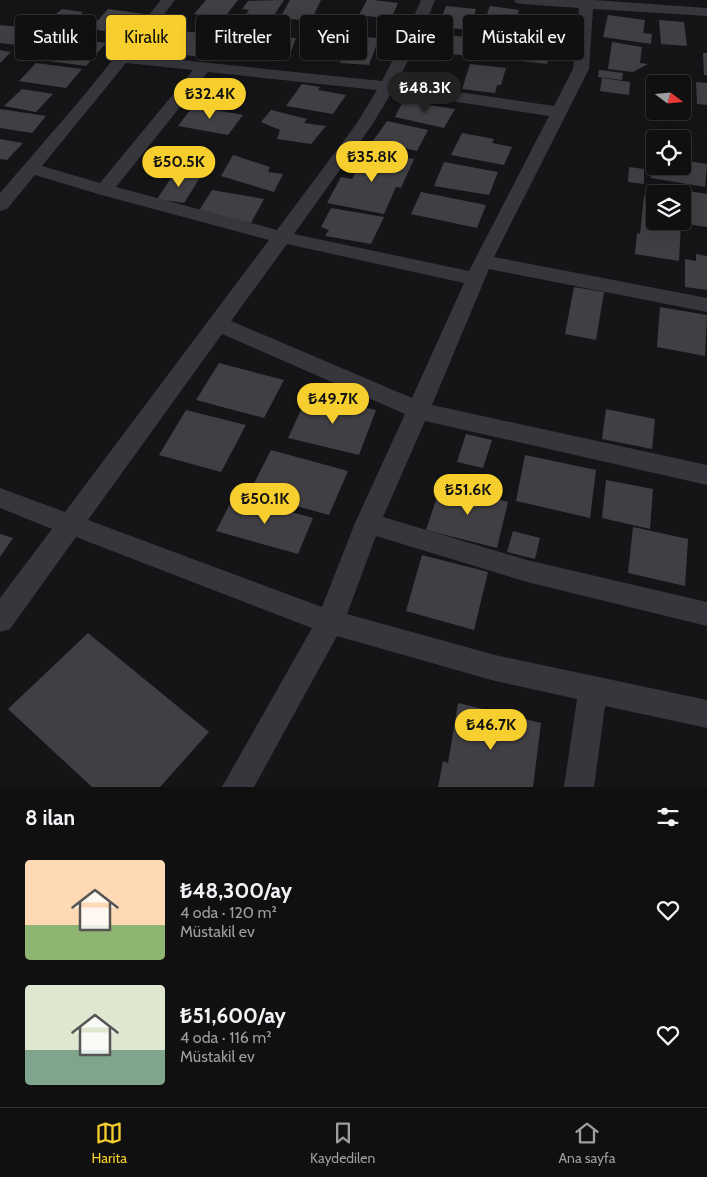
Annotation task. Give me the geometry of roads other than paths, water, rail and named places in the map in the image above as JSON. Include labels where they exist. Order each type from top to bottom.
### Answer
[{"type":"street","points":[[156,15],[168,0]]},
{"type":"street","points":[[0,620],[364,125],[387,86],[422,18],[428,0]]},
{"type":"street","points":[[521,0],[707,12]]},
{"type":"street","points":[[237,787],[330,622],[368,523],[479,270],[581,69],[587,3]]},
{"type":"street","points":[[0,205],[120,60]]},
{"type":"street","points":[[140,60],[387,86],[558,112]]},
{"type":"street","points":[[104,190],[204,67]]},
{"type":"street","points":[[31,168],[104,190],[281,237],[707,305]]},
{"type":"street","points":[[217,323],[419,410],[707,475]]},
{"type":"street","points":[[0,498],[330,622],[495,668],[707,714]]},
{"type":"street","points":[[368,523],[527,571],[707,614]]},
{"type":"street","points":[[579,787],[593,689]]}]
